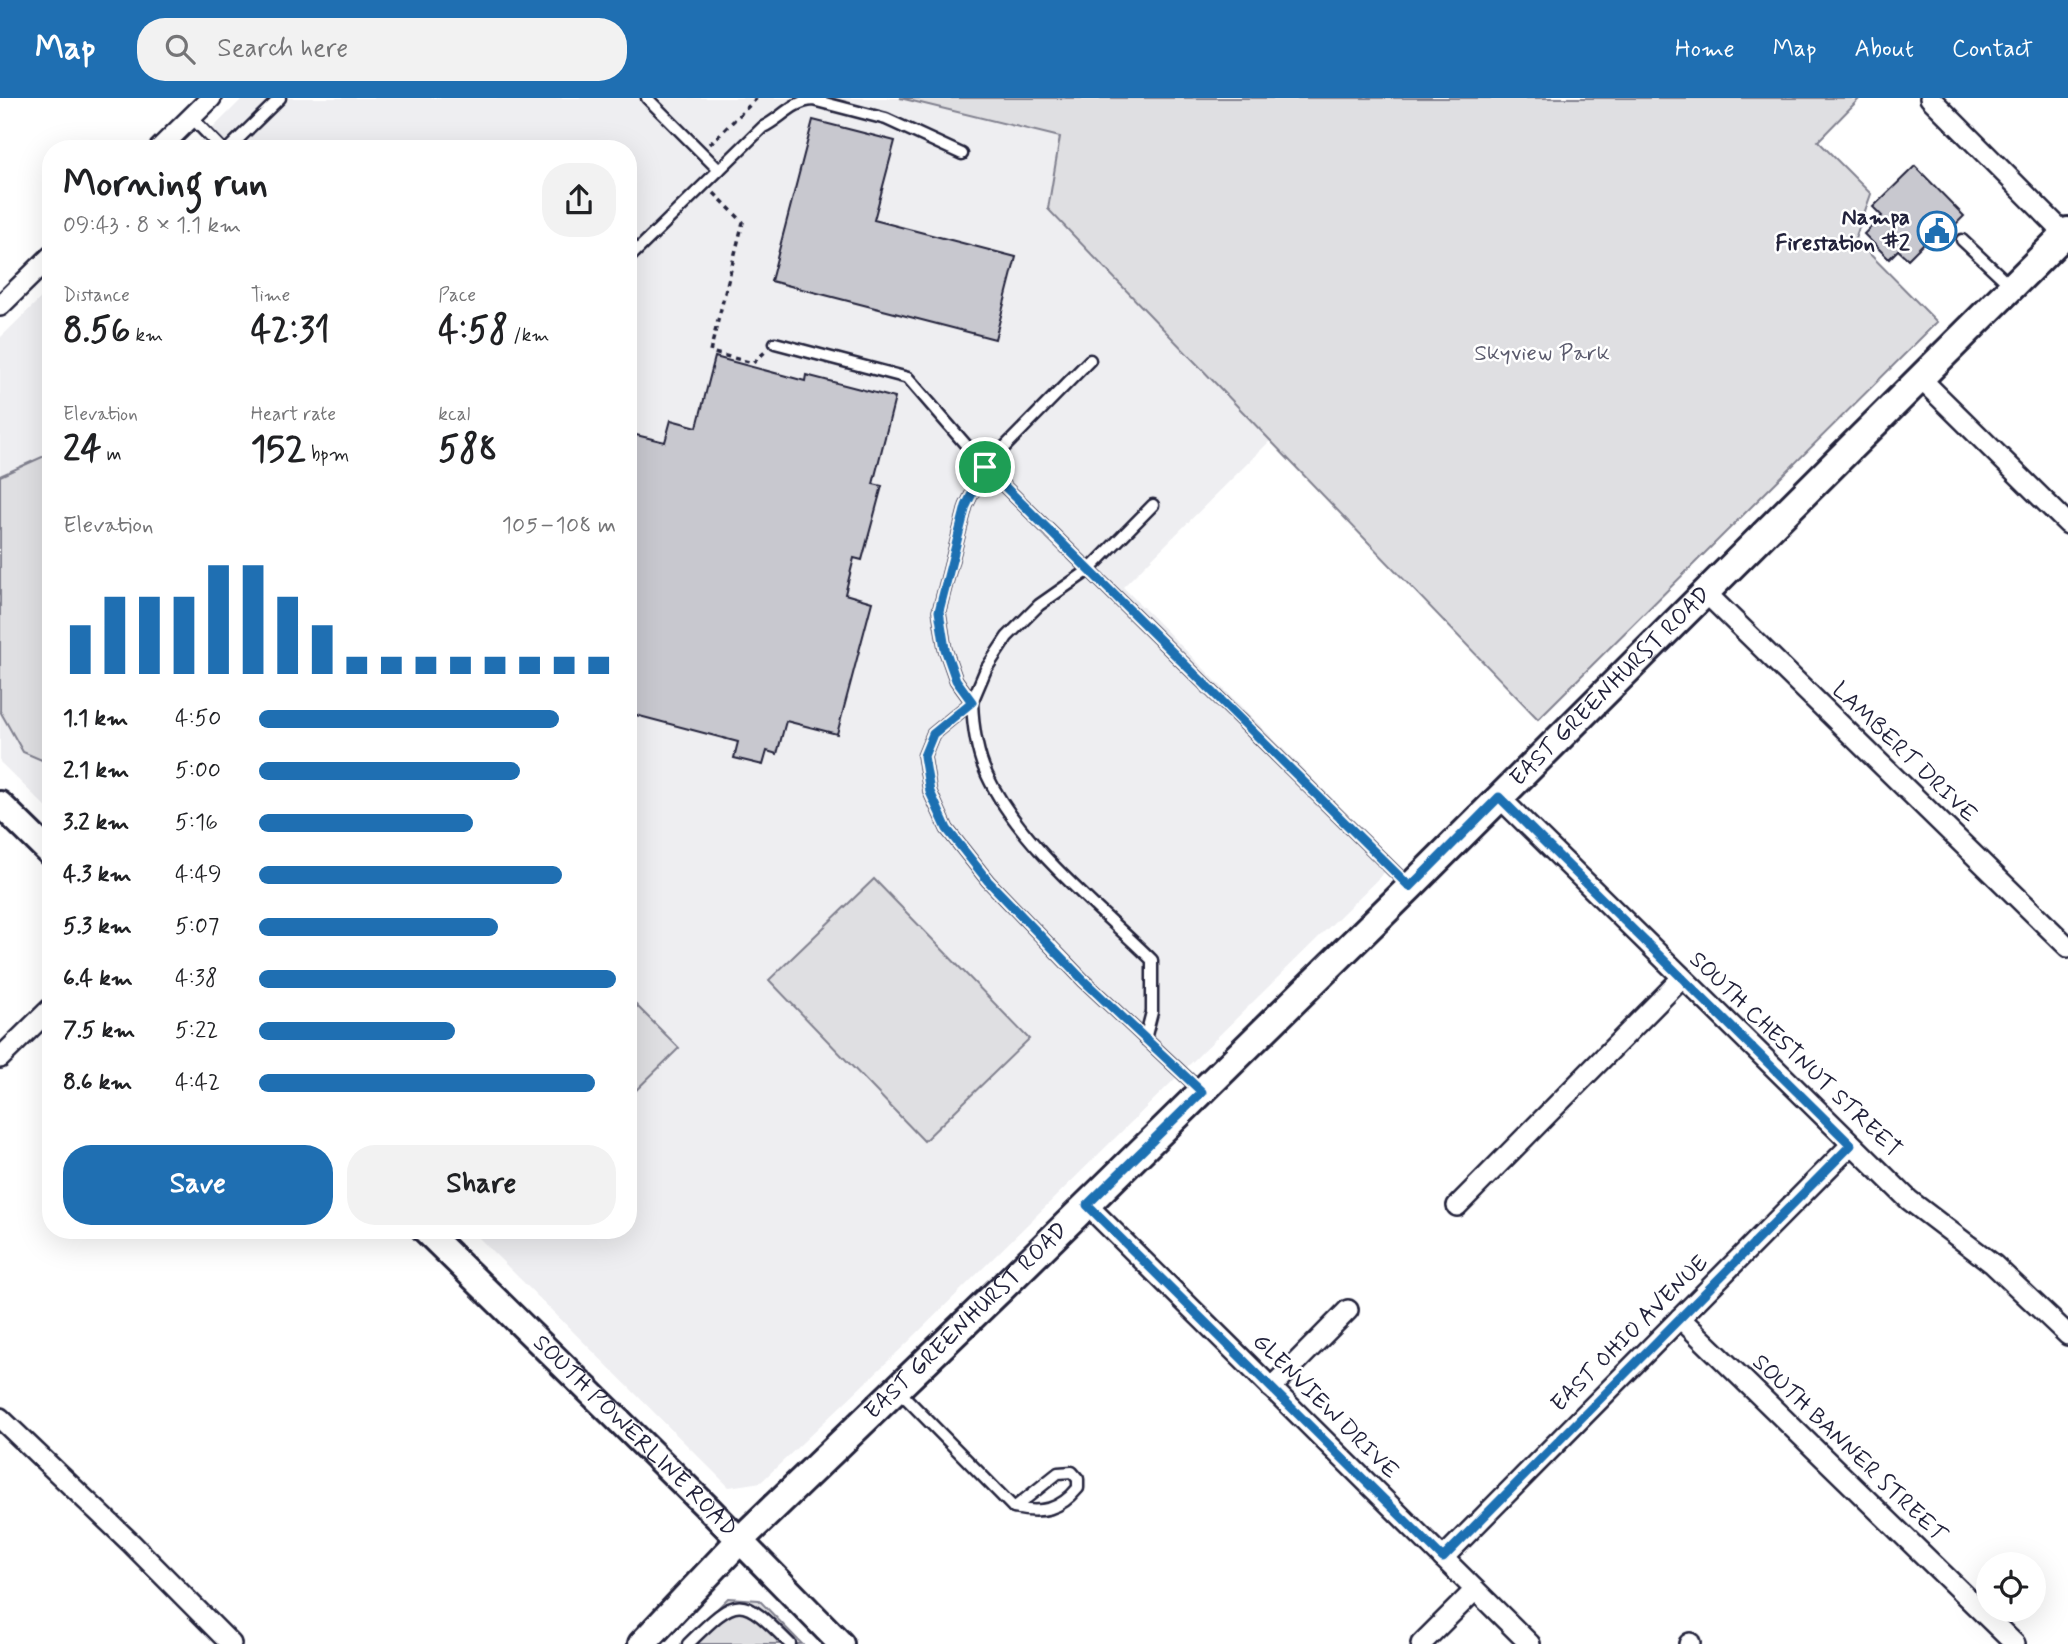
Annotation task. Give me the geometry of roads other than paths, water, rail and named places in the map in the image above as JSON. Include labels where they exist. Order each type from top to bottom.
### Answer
[{"type":"main road","name":"EAST GREENHURST ROAD","points":[[642,1644],[740,1540],[1202,1092],[2067,233]]},
{"type":"street","points":[[168,140],[211,98]]},
{"type":"street","points":[[1930,98],[2067,233]]},
{"type":"street","points":[[0,306],[42,265]]},
{"type":"street","points":[[1921,379],[2068,524]]},
{"type":"street","name":"LAMBERT DRIVE","points":[[1706,593],[2068,947]]},
{"type":"street","name":"SOUTH CHESTNUT STREET","points":[[1499,797],[1909,1200],[1993,1264],[2068,1335]]},
{"type":"street","points":[[0,804],[42,845]]},
{"type":"street","points":[[1457,1206],[1682,978]]},
{"type":"street","points":[[0,1058],[42,1017]]},
{"type":"street","name":"EAST OHIO AVENUE","points":[[1443,1558],[1851,1145]]},
{"type":"street","name":"GLENVIEW DRIVE","points":[[1087,1205],[1530,1644]]},
{"type":"street","name":"SOUTH POWERLINE ROAD","points":[[434,1239],[740,1540],[841,1644]]},
{"type":"street","points":[[1271,1388],[1348,1310]]},
{"type":"street","name":"SOUTH BANNER STREET","points":[[1680,1318],[2015,1644]]},
{"type":"street","points":[[0,1418],[131,1543],[231,1644]]},
{"type":"street","points":[[1421,1644],[1475,1590]]},
{"type":"lane","points":[[237,140],[280,98]]},
{"type":"lane","points":[[647,98],[719,170]]},
{"type":"lane","points":[[637,250],[763,127],[778,120],[802,100],[813,100],[886,120],[962,154]]},
{"type":"lane","points":[[191,117],[213,140]]},
{"type":"lane","points":[[1962,240],[2012,288]]},
{"type":"lane","points":[[775,343],[908,378],[985,467],[1410,887]]},
{"type":"lane","points":[[972,702],[956,680],[945,649],[939,611],[966,506],[985,467],[1090,360]]},
{"type":"lane","points":[[1144,1039],[1152,1013],[1152,960],[1028,838],[1006,811],[986,773],[974,730],[972,702],[986,669],[1007,637],[1039,605],[1089,570],[1153,505]]},
{"type":"lane","points":[[972,702],[933,734],[924,756],[930,792],[947,829],[988,881],[1144,1039],[1202,1092]]},
{"type":"lane","points":[[898,1389],[1014,1508],[1033,1512],[1051,1510],[1068,1501],[1078,1488],[1078,1479],[1072,1472],[1058,1473],[1014,1508]]},
{"type":"lane","points":[[688,1644],[728,1607],[739,1605],[759,1613],[790,1644]]},
{"type":"place","name":"Nampa Firestation #2","points":[[1937,231]]},
{"type":"park label","name":"Skyview Park","points":[[1542,354]]}]
